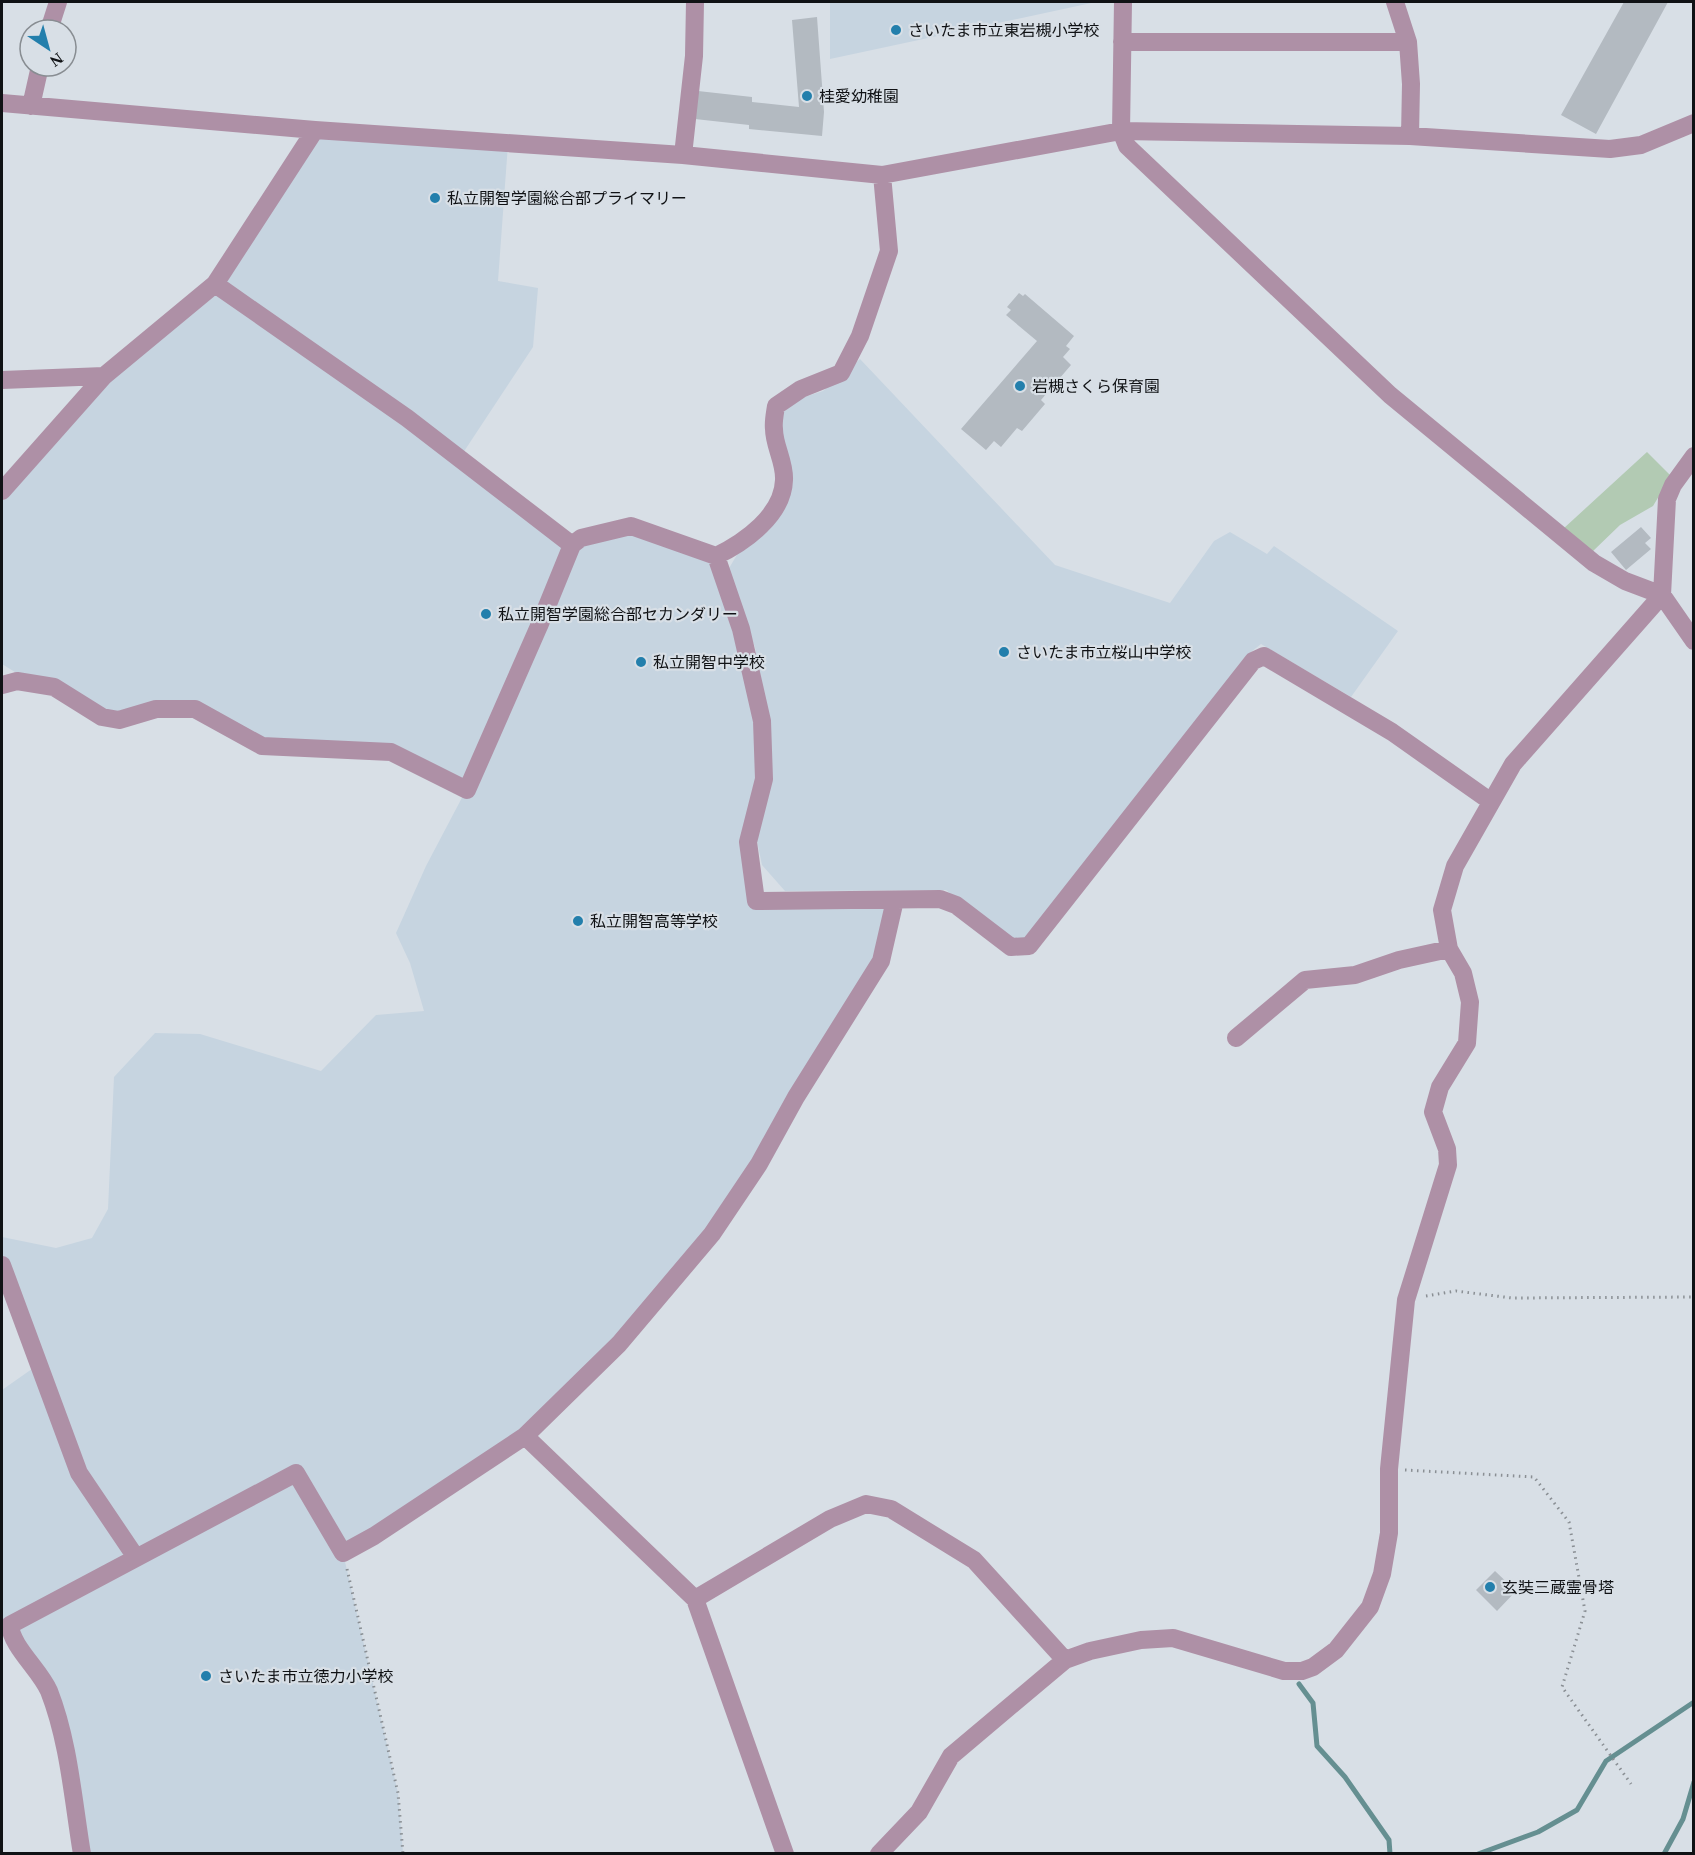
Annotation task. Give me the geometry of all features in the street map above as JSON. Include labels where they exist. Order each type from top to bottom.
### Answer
[{"type":"street","points":[[53,18],[58,2]]},
{"type":"street","points":[[683,155],[694,56],[695,2]]},
{"type":"street","points":[[1123,2],[1121,131],[1127,146],[1390,395],[1594,563],[1625,581],[1662,595],[1694,641]]},
{"type":"street","points":[[1395,2],[1408,42],[1411,84],[1410,136]]},
{"type":"street","points":[[1122,42],[1408,42]]},
{"type":"street","points":[[31,106],[37,78]]},
{"type":"street","points":[[2,103],[315,130],[683,155],[882,175],[1121,131],[1410,136],[1610,149],[1641,145],[1694,123]]},
{"type":"street","points":[[2,491],[104,376],[215,284],[315,130]]},
{"type":"street","points":[[2,685],[16,681],[54,687],[102,717],[119,720],[156,709],[195,709],[262,746],[391,752],[467,790],[539,626],[572,544],[581,538],[631,526],[716,556],[739,545],[779,505],[784,480],[781,455],[773,431],[776,406],[801,389],[841,373],[860,336],[889,251],[882,175]]},
{"type":"street","points":[[215,284],[407,418],[572,544]]},
{"type":"street","points":[[2,380],[104,376]]},
{"type":"street","points":[[879,1854],[919,1812],[951,1756],[1065,1660],[1090,1651],[1141,1640],[1173,1638],[1284,1671],[1302,1671],[1313,1667],[1336,1650],[1370,1607],[1383,1574],[1389,1533],[1389,1468],[1406,1300],[1448,1165],[1447,1149],[1433,1112],[1440,1087],[1467,1042],[1470,1002],[1463,973],[1449,949],[1442,910],[1455,866],[1513,764],[1662,595],[1667,499],[1673,485],[1694,456]]},
{"type":"street","points":[[716,556],[741,629],[762,722],[764,778],[748,842],[756,901],[940,899],[956,905],[1011,947],[1029,946],[1253,661],[1264,656],[1392,732],[1490,801]]},
{"type":"street","points":[[82,1854],[64,1742],[48,1690],[32,1662],[10,1635],[9,1625],[135,1556],[296,1473],[343,1553],[374,1536],[525,1436],[619,1344],[712,1234],[759,1164],[796,1097],[881,961],[895,900]]},
{"type":"street","points":[[1236,1038],[1305,980],[1356,975],[1399,960],[1449,949]]},
{"type":"street","points":[[2,1264],[79,1473],[135,1556]]},
{"type":"street","points":[[525,1436],[695,1599],[784,1854]]},
{"type":"street","points":[[695,1599],[830,1519],[866,1504],[891,1509],[974,1560],[1065,1660]]},
{"type":"path","points":[[1406,1300],[1455,1291],[1512,1298],[1694,1297]]},
{"type":"path","points":[[1389,1468],[1534,1477],[1569,1522],[1585,1611],[1562,1687],[1631,1784]]},
{"type":"path","points":[[343,1553],[398,1793],[403,1854]]},
{"type":"shaded area","name":"さいたま市立東岩槻小学校","points":[[830,2],[1096,2],[830,59]]},
{"type":"shaded area","points":[[315,130],[508,144],[498,281],[538,288],[533,347],[459,459],[571,544],[631,526],[716,556],[762,721],[748,842],[756,901],[895,900],[881,961],[712,1234],[525,1436],[343,1553],[398,1793],[403,1853],[77,1853],[50,1693],[10,1625],[2,1623],[2,1390],[39,1364],[2,1265],[2,1237],[56,1248],[92,1238],[108,1209],[114,1077],[155,1033],[200,1034],[321,1071],[376,1015],[424,1011],[410,963],[396,933],[426,866],[466,790],[391,752],[262,746],[184,709],[119,720],[31,682],[2,664],[2,491],[104,376],[215,284]]},
{"type":"shaded area","name":"さいたま市立桜山中学校","points":[[860,359],[1055,565],[1170,603],[1214,541],[1230,532],[1267,554],[1274,546],[1398,631],[1351,697],[1261,644],[1246,656],[1027,943],[1015,945],[946,890],[785,891],[762,865],[757,841],[766,716],[755,647],[725,575],[741,548],[788,499],[778,417],[798,399],[823,391]]},
{"type":"green space","points":[[1647,452],[1671,476],[1653,506],[1620,525],[1592,552],[1563,529]]},
{"type":"building","points":[[1624,2],[1668,2],[1596,134],[1561,115]]},
{"type":"building","points":[[817,17],[824,112],[822,136],[749,129],[749,125],[695,119],[698,91],[752,97],[752,102],[799,107],[792,20]]},
{"type":"building","points":[[1019,293],[1023,296],[1025,294],[1074,336],[1066,346],[1070,349],[1063,357],[1071,365],[1041,400],[1045,404],[1022,431],[1017,428],[1001,447],[994,441],[986,450],[961,429],[1037,341],[1006,315],[1011,310],[1007,307]]},
{"type":"building","points":[[1641,527],[1651,538],[1645,543],[1651,549],[1626,570],[1611,552]]},
{"type":"building","points":[[1495,1571],[1516,1591],[1497,1611],[1476,1590]]},
{"type":"waterway","points":[[1299,1684],[1313,1703],[1317,1746],[1345,1777],[1389,1840],[1390,1854]]},
{"type":"waterway","points":[[1478,1854],[1538,1832],[1577,1810],[1606,1761],[1694,1702]]},
{"type":"waterway","points":[[1664,1854],[1683,1819],[1694,1782]]},
{"type":"place","name":"さいたま市立東岩槻小学校","points":[[896,30]]},
{"type":"place","name":"桂愛幼稚園","points":[[807,96]]},
{"type":"place","name":"私立開智学園総合部プライマリー","points":[[435,198]]},
{"type":"place","name":"岩槻さくら保育園","points":[[1020,386]]},
{"type":"place","name":"私立開智学園総合部セカンダリー","points":[[486,614]]},
{"type":"place","name":"さいたま市立桜山中学校","points":[[1004,652]]},
{"type":"place","name":"私立開智中学校","points":[[641,662]]},
{"type":"place","name":"私立開智高等学校","points":[[578,921]]},
{"type":"place","name":"玄奘三蔵霊骨塔","points":[[1490,1587]]},
{"type":"place","name":"さいたま市立徳力小学校","points":[[206,1676]]}]
